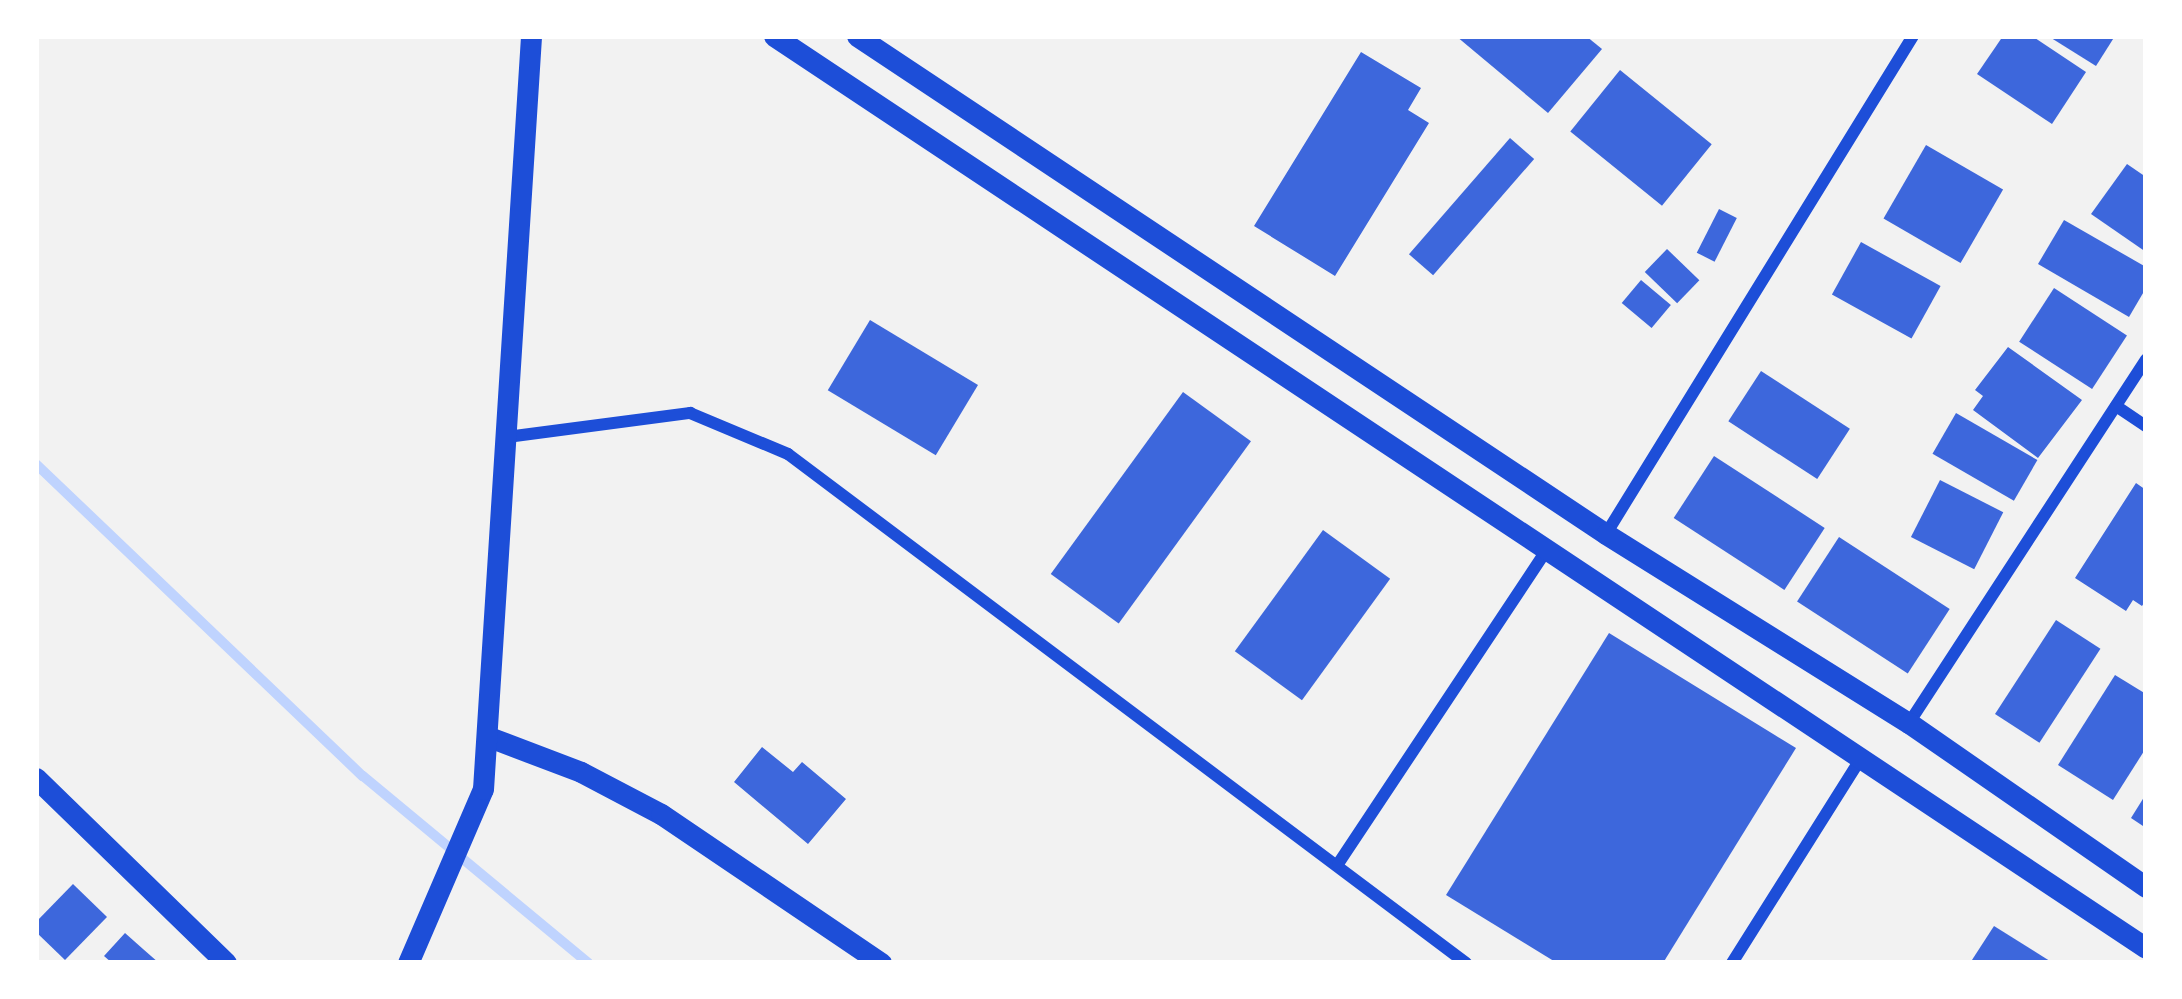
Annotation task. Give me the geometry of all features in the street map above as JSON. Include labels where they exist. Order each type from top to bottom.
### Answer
[{"type":"street","points":[[408,963],[483,789],[531,36]]},
{"type":"street","points":[[774,36],[2146,948]]},
{"type":"street","points":[[857,36],[1606,534],[1909,723],[2146,887]]},
{"type":"street","points":[[1606,534],[1913,36]]},
{"type":"street","points":[[1909,723],[2146,360]]},
{"type":"street","points":[[2116,406],[2146,426]]},
{"type":"street","points":[[507,436],[690,412],[788,454],[1466,963]]},
{"type":"street","points":[[1338,863],[1547,550]]},
{"type":"street","points":[[489,737],[581,772],[661,814],[881,963]]},
{"type":"street","points":[[1732,963],[1861,758]]},
{"type":"street","points":[[36,778],[226,963]]},
{"type":"building","points":[[1456,36],[1586,36],[1602,49],[1548,113]]},
{"type":"building","points":[[2003,36],[2032,36],[2086,72],[2052,124],[1977,74]]},
{"type":"building","points":[[2048,36],[2115,36],[2096,66]]},
{"type":"building","points":[[1361,52],[1421,88],[1408,110],[1429,123],[1335,276],[1254,226]]},
{"type":"building","points":[[1620,70],[1712,144],[1662,206],[1570,131]]},
{"type":"building","points":[[1510,138],[1534,159],[1433,275],[1409,254]]},
{"type":"building","points":[[1926,145],[2003,190],[1961,263],[1884,219]]},
{"type":"building","points":[[2127,164],[2146,177],[2146,252],[2091,214]]},
{"type":"building","points":[[1719,209],[1737,218],[1715,262],[1697,253]]},
{"type":"building","points":[[2064,220],[2146,267],[2146,288],[2129,317],[2038,264]]},
{"type":"building","points":[[1861,242],[1941,286],[1912,339],[1832,294]]},
{"type":"building","points":[[1667,249],[1699,280],[1677,303],[1645,272]]},
{"type":"building","points":[[1641,280],[1671,305],[1652,328],[1622,303]]},
{"type":"building","points":[[2054,288],[2127,335],[2092,389],[2019,342]]},
{"type":"building","points":[[870,320],[978,385],[936,455],[828,390]]},
{"type":"building","points":[[2008,347],[2082,400],[2038,458],[1973,410],[1983,396],[1975,390]]},
{"type":"building","points":[[1761,371],[1850,429],[1817,479],[1728,421]]},
{"type":"building","points":[[1183,392],[1251,441],[1119,623],[1051,574]]},
{"type":"building","points":[[1956,413],[2037,460],[2014,501],[1932,454]]},
{"type":"building","points":[[1714,456],[1825,528],[1784,590],[1674,518]]},
{"type":"building","points":[[1940,480],[2003,512],[1974,569],[1911,537]]},
{"type":"building","points":[[2136,483],[2146,490],[2146,600],[2142,606],[2133,600],[2126,611],[2075,578]]},
{"type":"building","points":[[1323,530],[1390,579],[1302,700],[1235,651]]},
{"type":"building","points":[[1839,537],[1950,609],[1908,673],[1797,602]]},
{"type":"building","points":[[2056,620],[2100,649],[2039,743],[1995,714]]},
{"type":"building","points":[[1609,633],[1796,748],[1663,963],[1557,963],[1446,895]]},
{"type":"building","points":[[2115,675],[2146,694],[2146,748],[2113,800],[2058,765]]},
{"type":"building","points":[[762,747],[793,772],[802,762],[846,799],[808,844],[734,782]]},
{"type":"building","points":[[2146,794],[2146,828],[2131,818]]},
{"type":"building","points":[[73,884],[107,917],[65,960],[36,932],[36,922]]},
{"type":"building","points":[[1994,926],[2053,963],[1970,963]]},
{"type":"building","points":[[125,933],[159,963],[112,963],[104,956]]},
{"type":"waterway","points":[[36,464],[363,776],[588,963]]}]
